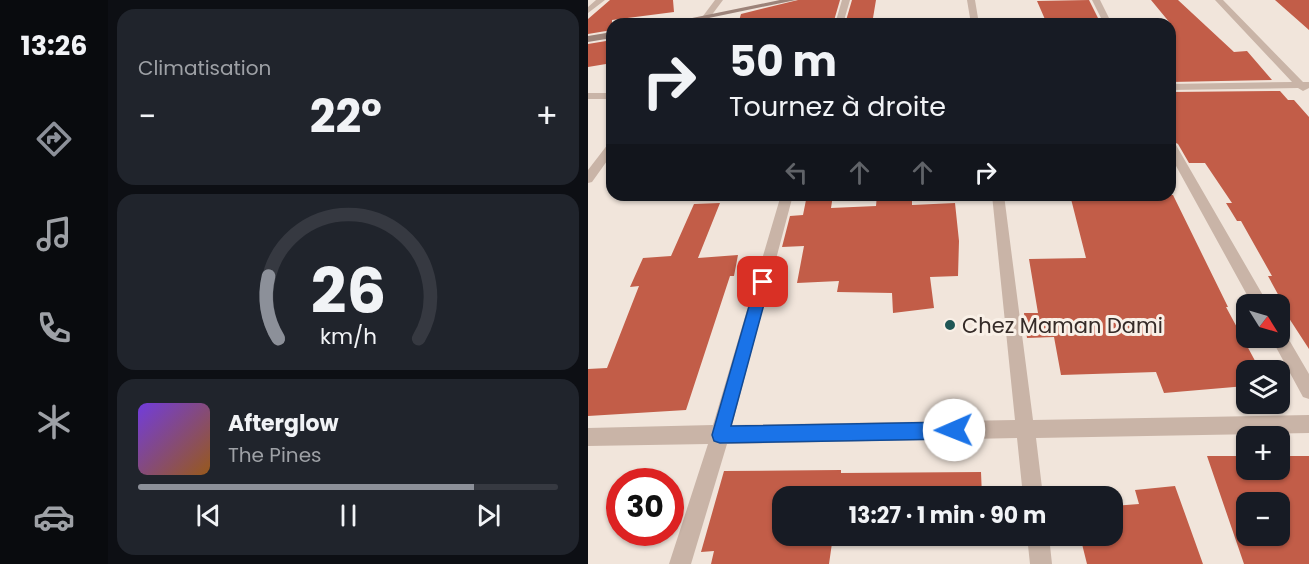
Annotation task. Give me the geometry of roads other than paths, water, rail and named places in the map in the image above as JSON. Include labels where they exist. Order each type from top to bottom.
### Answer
[{"type":"main road","points":[[713,18],[792,0]]},
{"type":"main road","points":[[588,39],[606,35]]},
{"type":"street","points":[[588,11],[601,0]]},
{"type":"street","points":[[706,18],[719,0]]},
{"type":"street","points":[[841,18],[846,0]]},
{"type":"street","points":[[971,0],[974,18]]},
{"type":"street","points":[[1096,0],[1105,18]]},
{"type":"street","points":[[1219,0],[1304,85],[1309,95]]},
{"type":"street","points":[[1176,87],[1304,85]]},
{"type":"street","points":[[588,96],[606,96]]},
{"type":"street","points":[[588,179],[606,154]]},
{"type":"street","points":[[1176,156],[1254,294]]},
{"type":"street","points":[[680,564],[720,435],[785,201]]},
{"type":"street","points":[[999,201],[1032,486]]},
{"type":"street","points":[[1284,348],[1309,392]]},
{"type":"street","points":[[588,437],[1309,424]]},
{"type":"street","points":[[1039,546],[1041,564]]},
{"type":"place","name":"Chez Maman Dami","points":[[950,325]]}]
